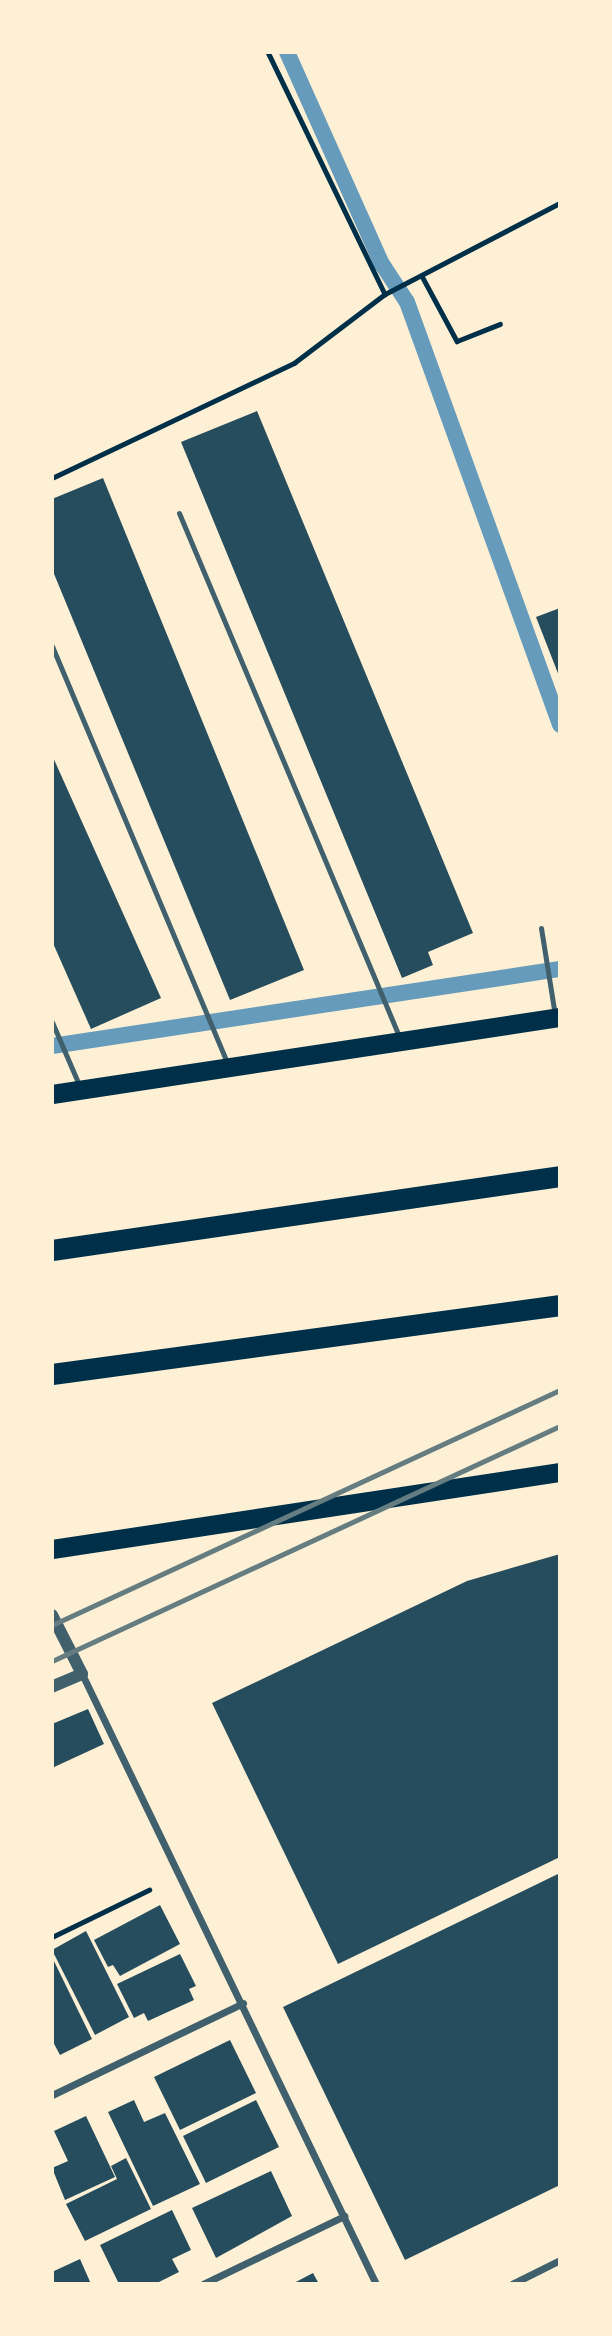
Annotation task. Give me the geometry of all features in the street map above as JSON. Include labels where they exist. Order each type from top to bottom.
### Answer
[{"type":"highway","points":[[52,1094],[557,1017]]},
{"type":"highway","points":[[52,1250],[559,1176]]},
{"type":"highway","points":[[56,1373],[559,1305]]},
{"type":"highway","points":[[52,1549],[559,1472]]},
{"type":"street","points":[[52,1615],[243,2003],[376,2284]]},
{"type":"street","points":[[52,1688],[82,1674]]},
{"type":"street","points":[[52,2095],[243,2003]]},
{"type":"street","points":[[203,2284],[344,2216]]},
{"type":"street","points":[[512,2284],[559,2260]]},
{"type":"lane","points":[[179,513],[401,1041]]},
{"type":"lane","points":[[52,646],[229,1068]]},
{"type":"lane","points":[[541,928],[557,1017]]},
{"type":"lane","points":[[52,1022],[82,1090]]},
{"type":"path","points":[[268,52],[385,294]]},
{"type":"path","points":[[52,478],[294,363],[385,294],[559,203]]},
{"type":"path","points":[[422,276],[457,341],[500,324]]},
{"type":"path","points":[[52,1937],[180,1875]]},
{"type":"building","points":[[257,411],[473,933],[428,952],[433,965],[402,978],[181,442]]},
{"type":"building","points":[[103,478],[304,970],[230,1000],[52,569],[52,499]]},
{"type":"building","points":[[560,608],[560,676],[559,676],[536,617]]},
{"type":"building","points":[[52,755],[161,998],[91,1029],[52,941]]},
{"type":"building","points":[[560,1554],[560,1857],[338,1964],[212,1703],[467,1581]]},
{"type":"building","points":[[88,1709],[104,1744],[52,1768],[52,1724]]},
{"type":"building","points":[[560,1873],[560,2185],[405,2260],[283,2007]]},
{"type":"building","points":[[160,1905],[180,1944],[120,1976],[113,1965],[108,1967],[94,1940]]},
{"type":"building","points":[[86,1931],[129,2017],[95,2035],[52,1950]]},
{"type":"building","points":[[180,1954],[196,1986],[189,1989],[194,2000],[148,2021],[144,2013],[134,2018],[117,1984]]},
{"type":"building","points":[[52,1957],[92,2039],[60,2055],[52,2040]]},
{"type":"building","points":[[230,2040],[256,2093],[180,2130],[154,2077]]},
{"type":"building","points":[[134,2100],[144,2122],[165,2113],[200,2184],[153,2206],[108,2112]]},
{"type":"building","points":[[256,2100],[279,2147],[206,2183],[183,2136]]},
{"type":"building","points":[[86,2116],[115,2177],[65,2200],[52,2168],[68,2161],[54,2131]]},
{"type":"building","points":[[126,2158],[151,2209],[85,2241],[66,2204],[117,2179],[111,2166]]},
{"type":"building","points":[[271,2171],[292,2216],[216,2258],[192,2208]]},
{"type":"building","points":[[172,2210],[191,2250],[172,2259],[179,2272],[155,2284],[119,2284],[100,2245]]},
{"type":"building","points":[[80,2259],[91,2284],[52,2284],[52,2272]]},
{"type":"building","points":[[313,2273],[319,2284],[292,2284]]},
{"type":"waterway","points":[[287,52],[382,264],[407,302],[560,725]]},
{"type":"waterway","points":[[52,1046],[560,969]]},
{"type":"railway","points":[[52,1625],[560,1390]]},
{"type":"railway","points":[[52,1661],[560,1426]]}]
